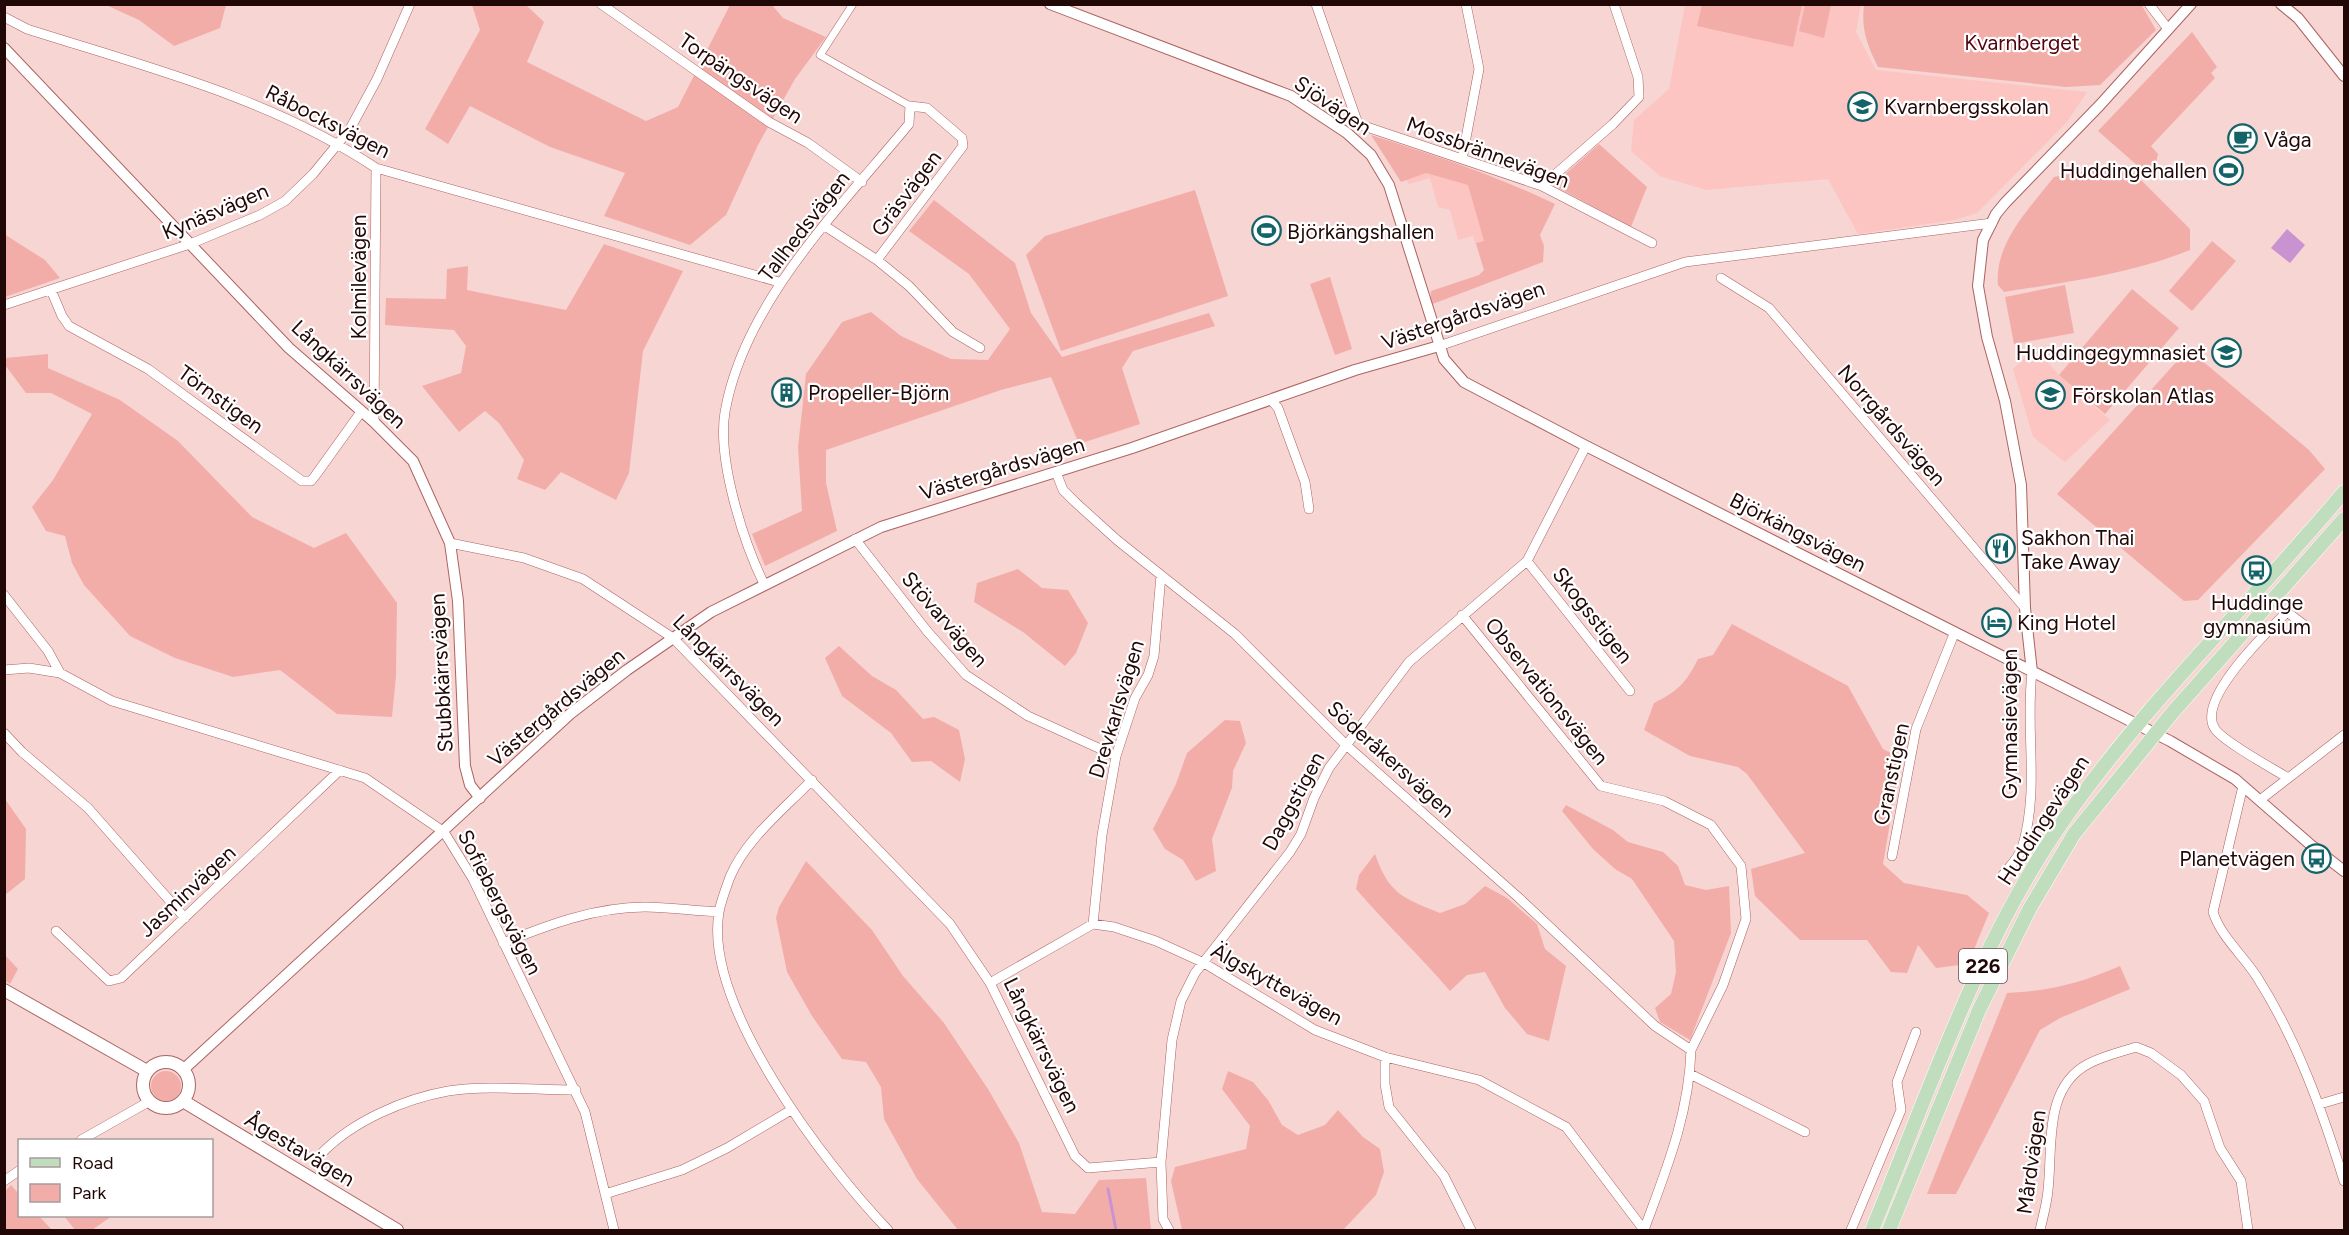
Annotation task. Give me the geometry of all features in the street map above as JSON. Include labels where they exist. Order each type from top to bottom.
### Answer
[{"type":"main road","name":"Huddingevägen","points":[[1872,1230],[1962,1011],[2014,902],[2060,826],[2099,771],[2138,724],[2293,554],[2344,492]]},
{"type":"main road","name":"Huddingevägen","points":[[1889,1230],[1979,1010],[2030,908],[2074,834],[2156,733],[2344,519]]},
{"type":"main road","points":[[4,990],[147,1071]]},
{"type":"main road","points":[[160,1062],[177,1064],[184,1069],[190,1088],[183,1101],[175,1107],[155,1106],[142,1086],[147,1071],[160,1062]]},
{"type":"main road","name":"Ågestavägen","points":[[183,1101],[397,1230]]},
{"type":"street","name":"Torpängsvägen","points":[[601,4],[769,122],[808,143],[862,182]]},
{"type":"street","points":[[852,4],[820,54],[910,106]]},
{"type":"street","name":"Sjövägen","points":[[1050,4],[1291,96],[1347,133],[1371,155],[1389,185],[1439,346]]},
{"type":"street","name":"Mossbrännevägen","points":[[1316,4],[1358,124],[1542,186],[1652,243]]},
{"type":"street","points":[[1462,159],[1479,69],[1466,4]]},
{"type":"street","points":[[1542,186],[1613,124],[1639,97],[1638,77],[1614,4]]},
{"type":"street","points":[[2149,4],[2168,29]]},
{"type":"street","name":"Gymnasievägen","points":[[2003,875],[2021,850],[2033,784],[2029,702],[2032,672],[2025,608],[2021,484],[1978,286],[1983,240],[2005,203],[2100,105],[2191,4]]},
{"type":"street","points":[[2281,4],[2298,18],[2344,76]]},
{"type":"street","points":[[2293,4],[2298,18]]},
{"type":"street","name":"Kynäsvägen","points":[[4,305],[190,244],[273,209],[305,183],[339,145],[377,79],[406,6]]},
{"type":"street","name":"Råbocksvägen","points":[[4,17],[27,29],[252,102],[339,145],[376,168],[779,282]]},
{"type":"street","name":"Långkärrsvägen","points":[[4,48],[289,348],[374,422],[413,461],[450,543],[524,558],[583,579],[674,638],[812,780],[937,910],[990,983],[1075,1156],[1088,1168],[1161,1162]]},
{"type":"street","name":"Tallhedsvägen","points":[[764,584],[727,480],[724,414],[741,354],[779,282],[909,124],[910,106]]},
{"type":"street","name":"Gräsvägen","points":[[877,260],[963,146],[962,138],[927,108],[910,106]]},
{"type":"street","name":"Kolmilevägen","points":[[374,422],[376,168]]},
{"type":"street","name":"Västergårdsvägen","points":[[184,1069],[570,714],[711,612],[855,539],[911,516],[1056,472],[1272,401],[1355,370],[1439,346],[1685,262],[1992,223]]},
{"type":"street","points":[[825,226],[877,260],[909,286],[952,332],[980,348]]},
{"type":"street","name":"Norrgårdsvägen","points":[[1721,278],[1769,308],[2025,608]]},
{"type":"street","name":"Törnstigen","points":[[51,290],[69,326],[165,380],[302,481],[311,481],[361,412]]},
{"type":"street","name":"Björkängsvägen","points":[[1439,346],[1443,359],[1464,382],[1954,633],[2156,733],[2243,786],[2344,871]]},
{"type":"street","points":[[1272,401],[1278,408],[1305,482],[1309,509]]},
{"type":"street","name":"Daggstigen","points":[[1169,1230],[1163,1219],[1161,1162],[1172,1040],[1181,1001],[1204,963],[1290,852],[1301,834],[1314,798],[1345,744],[1415,655],[1527,561],[1586,446]]},
{"type":"street","name":"Söderåkersvägen","points":[[1056,472],[1063,490],[1075,502],[1235,634],[1345,744],[1518,897],[1656,1026],[1691,1050]]},
{"type":"street","name":"Stövarvägen","points":[[855,539],[927,631],[966,675],[1028,716],[1116,756]]},
{"type":"street","name":"Stubbkärrsvägen","points":[[450,543],[459,612],[465,766],[470,785],[480,798]]},
{"type":"street","name":"Skogsstigen","points":[[1527,561],[1630,691]]},
{"type":"street","name":"Drevkarlsvägen","points":[[1093,924],[1102,835],[1116,756],[1135,698],[1148,675],[1154,656],[1161,575]]},
{"type":"street","points":[[4,595],[48,651],[60,673]]},
{"type":"street","points":[[2288,778],[2218,732],[2212,718],[2215,702],[2236,667],[2287,612],[2303,624]]},
{"type":"street","name":"Observationsvägen","points":[[1462,615],[1601,786],[1664,801],[1712,825],[1742,866],[1746,919],[1723,985],[1691,1050]]},
{"type":"street","name":"Granstigen","points":[[1892,856],[1916,729],[1954,633]]},
{"type":"street","name":"Sofiebergsvägen","points":[[4,670],[29,668],[60,673],[112,701],[340,770],[383,788],[444,832],[473,879],[502,943],[576,1090],[585,1112],[614,1230]]},
{"type":"street","points":[[4,733],[22,752],[88,808],[185,918]]},
{"type":"street","points":[[2259,800],[2344,735]]},
{"type":"street","name":"Jasminvägen","points":[[56,931],[104,977],[115,981],[121,978],[340,770]]},
{"type":"street","points":[[812,780],[741,856],[719,912],[722,961],[733,1002],[761,1059],[791,1110],[832,1166],[888,1230]]},
{"type":"street","points":[[2243,786],[2214,912],[2217,924],[2257,977],[2295,1049],[2319,1104],[2344,1181]]},
{"type":"street","points":[[502,943],[550,924],[589,914],[644,907],[719,912]]},
{"type":"street","points":[[990,983],[1093,924]]},
{"type":"street","name":"Älgskyttevägen","points":[[1093,924],[1103,924],[1134,933],[1204,963],[1315,1030],[1385,1057],[1479,1080],[1566,1127],[1644,1230]]},
{"type":"street","points":[[1851,1230],[1901,1110],[1897,1082],[1916,1032]]},
{"type":"street","name":"Mårdvägen","points":[[2040,1230],[2048,1191],[2054,1116],[2063,1088],[2088,1064],[2136,1047],[2151,1053],[2181,1075],[2204,1101],[2220,1148],[2241,1181],[2248,1230]]},
{"type":"street","points":[[1644,1230],[1680,1134],[1690,1074],[1691,1050]]},
{"type":"street","points":[[1385,1057],[1384,1084],[1389,1107],[1444,1176],[1470,1230]]},
{"type":"street","points":[[1690,1074],[1805,1132]]},
{"type":"street","points":[[322,1153],[332,1142],[374,1117],[410,1101],[448,1091],[576,1090]]},
{"type":"street","points":[[2319,1104],[2344,1097]]},
{"type":"street","points":[[84,1139],[150,1101]]},
{"type":"street","points":[[605,1194],[682,1170],[727,1148],[791,1110]]},
{"type":"street","points":[[4,1181],[18,1171]]},
{"type":"shaded area","name":"Kvarnbergsskolan","points":[[1685,5],[1861,5],[1856,32],[1876,70],[2087,92],[2067,122],[1977,213],[1955,220],[1858,234],[1828,179],[1706,190],[1660,176],[1631,151],[1634,120],[1669,89]]},
{"type":"shaded area","points":[[1383,151],[1518,188],[1484,270],[1473,236],[1458,240],[1450,210],[1438,207],[1430,178],[1409,184]]},
{"type":"shaded area","points":[[2287,229],[2305,245],[2290,263],[2271,248]]},
{"type":"shaded area","name":"Förskolan Atlas","points":[[2035,347],[2059,375],[2110,420],[2065,462],[2033,437],[2013,369]]},
{"type":"green space","name":"Kvarnberget","points":[[2141,4],[2156,30],[2100,85],[2066,87],[1878,67],[1868,44],[1863,22],[1864,5]]},
{"type":"green space","points":[[106,5],[226,5],[220,28],[174,46],[139,20]]},
{"type":"green space","points":[[472,5],[526,5],[544,22],[527,62],[646,121],[678,107],[730,5],[772,5],[783,18],[826,37],[795,79],[758,145],[726,215],[690,245],[604,216],[625,173],[550,147],[470,106],[448,144],[425,129],[480,30]]},
{"type":"green space","points":[[1702,5],[1802,5],[1793,47],[1697,26]]},
{"type":"green space","points":[[1805,5],[1831,5],[1824,38],[1799,31]]},
{"type":"green space","points":[[2192,32],[2217,67],[2211,73],[2215,78],[2151,146],[2158,154],[2155,167],[2150,173],[2146,173],[2098,131]]},
{"type":"green space","points":[[1371,135],[1487,175],[1555,204],[1540,235],[1544,246],[1543,262],[1430,305],[1431,291],[1479,275],[1484,270],[1476,243],[1484,241],[1468,185],[1426,173],[1401,182]]},
{"type":"green space","points":[[1599,144],[1647,187],[1631,227],[1553,185]]},
{"type":"green space","points":[[2094,169],[2133,172],[2190,229],[2190,250],[2122,271],[2004,292],[1998,285],[1998,270],[2002,255],[2025,214],[2054,177]]},
{"type":"green space","points":[[1195,190],[1228,296],[1061,351],[1026,255],[1045,236]]},
{"type":"green space","points":[[934,200],[1015,263],[1031,313],[1062,357],[1209,313],[1215,326],[1133,351],[1122,368],[1140,424],[1079,444],[1051,377],[1001,390],[826,450],[826,483],[837,531],[765,566],[752,534],[802,511],[798,447],[806,374],[842,322],[871,312],[901,336],[951,359],[988,360],[1010,329],[969,274],[909,231]]},
{"type":"green space","points":[[4,234],[45,260],[60,278],[5,297]]},
{"type":"green space","points":[[2212,241],[2236,261],[2192,311],[2169,291]]},
{"type":"green space","points":[[604,244],[683,271],[643,351],[629,473],[616,500],[561,472],[545,490],[517,479],[524,460],[499,423],[485,411],[459,432],[422,386],[461,373],[466,346],[454,330],[385,325],[386,298],[446,299],[447,269],[468,266],[467,290],[566,310]]},
{"type":"green space","points":[[1330,277],[1352,349],[1335,355],[1310,284]]},
{"type":"green space","points":[[2065,285],[2074,333],[2014,344],[2005,297]]},
{"type":"green space","points":[[2132,289],[2179,328],[2105,414],[2059,375]]},
{"type":"green space","points":[[2188,349],[2309,450],[2325,469],[2198,600],[2184,601],[2057,494]]},
{"type":"green space","points":[[48,354],[48,368],[120,400],[178,441],[252,517],[314,548],[346,533],[397,603],[396,676],[392,717],[337,714],[280,670],[233,677],[175,658],[130,636],[84,585],[72,563],[65,536],[46,531],[32,507],[53,480],[92,414],[51,393],[26,393],[5,365],[5,358]]},
{"type":"green space","points":[[1018,569],[1042,588],[1068,590],[1088,623],[1076,653],[1065,666],[1023,632],[974,602],[977,583]]},
{"type":"green space","points":[[1732,624],[1848,686],[1883,749],[1901,758],[1883,864],[1904,883],[1967,895],[1989,913],[1968,964],[1936,968],[1918,945],[1907,973],[1891,972],[1867,940],[1800,940],[1755,896],[1751,869],[1805,853],[1747,774],[1738,767],[1690,756],[1644,730],[1654,703],[1681,686],[1698,659],[1713,655]]},
{"type":"green space","points":[[839,646],[872,676],[896,690],[923,719],[934,717],[959,730],[965,759],[960,782],[931,761],[912,762],[891,733],[842,696],[825,658]]},
{"type":"green space","points":[[1225,720],[1240,721],[1246,743],[1233,771],[1232,788],[1212,839],[1216,871],[1196,881],[1183,860],[1165,849],[1153,829],[1176,784],[1187,753]]},
{"type":"green space","points":[[5,799],[26,829],[25,879],[5,895]]},
{"type":"green space","points":[[1566,805],[1613,830],[1628,842],[1663,852],[1678,866],[1685,885],[1706,890],[1729,886],[1731,933],[1690,1040],[1660,1022],[1655,1008],[1671,994],[1676,972],[1674,941],[1632,879],[1615,869],[1593,849],[1562,811]]},
{"type":"green space","points":[[1375,854],[1392,886],[1416,903],[1440,913],[1465,904],[1485,886],[1507,898],[1537,924],[1545,949],[1566,966],[1549,1041],[1527,1034],[1505,1008],[1485,972],[1467,975],[1450,991],[1379,915],[1356,889],[1359,875]]},
{"type":"green space","points":[[806,861],[872,930],[903,976],[944,1023],[988,1089],[1019,1143],[1042,1212],[1075,1214],[1099,1180],[1146,1178],[1151,1230],[958,1230],[917,1179],[884,1119],[881,1087],[866,1062],[842,1059],[812,1016],[787,972],[776,918],[779,907]]},
{"type":"green space","points":[[5,955],[18,969],[10,984],[5,981]]},
{"type":"green space","points":[[2120,966],[2130,989],[2060,1018],[2040,1030],[1956,1194],[1927,1194],[2007,993],[2065,985]]},
{"type":"green space","points":[[166,1071],[172,1072],[180,1080],[180,1092],[172,1100],[166,1101],[160,1100],[152,1092],[151,1086],[152,1080],[160,1072]]},
{"type":"green space","points":[[1228,1071],[1253,1082],[1268,1100],[1282,1125],[1298,1135],[1325,1125],[1338,1110],[1363,1137],[1380,1149],[1384,1172],[1376,1195],[1343,1230],[1182,1230],[1171,1181],[1175,1167],[1246,1149],[1250,1126],[1222,1089]]},
{"type":"green space","points":[[11,1185],[18,1193],[18,1217],[40,1217],[52,1230],[5,1230],[5,1191]]},
{"type":"green space","points":[[65,1217],[111,1217],[92,1230],[75,1230]]},
{"type":"waterway","points":[[1108,1189],[1116,1230]]},
{"type":"place","name":"Kvarnbergsskolan","points":[[1863,106]]},
{"type":"place","name":"Våga","points":[[2243,139]]},
{"type":"place","name":"Huddingehallen","points":[[2228,170]]},
{"type":"place","name":"Björkängshallen","points":[[1266,231]]},
{"type":"place","name":"Huddingegymnasiet","points":[[2227,352]]},
{"type":"place","name":"Propeller-Björn","points":[[787,392]]},
{"type":"place","name":"Förskolan Atlas","points":[[2051,395]]},
{"type":"place","name":"Sakhon Thai Take Away","points":[[2000,549]]},
{"type":"place","name":"Huddinge gymnasium","points":[[2257,571]]},
{"type":"place","name":"King Hotel","points":[[1996,622]]},
{"type":"place","name":"Planetvägen","points":[[2316,858]]}]
